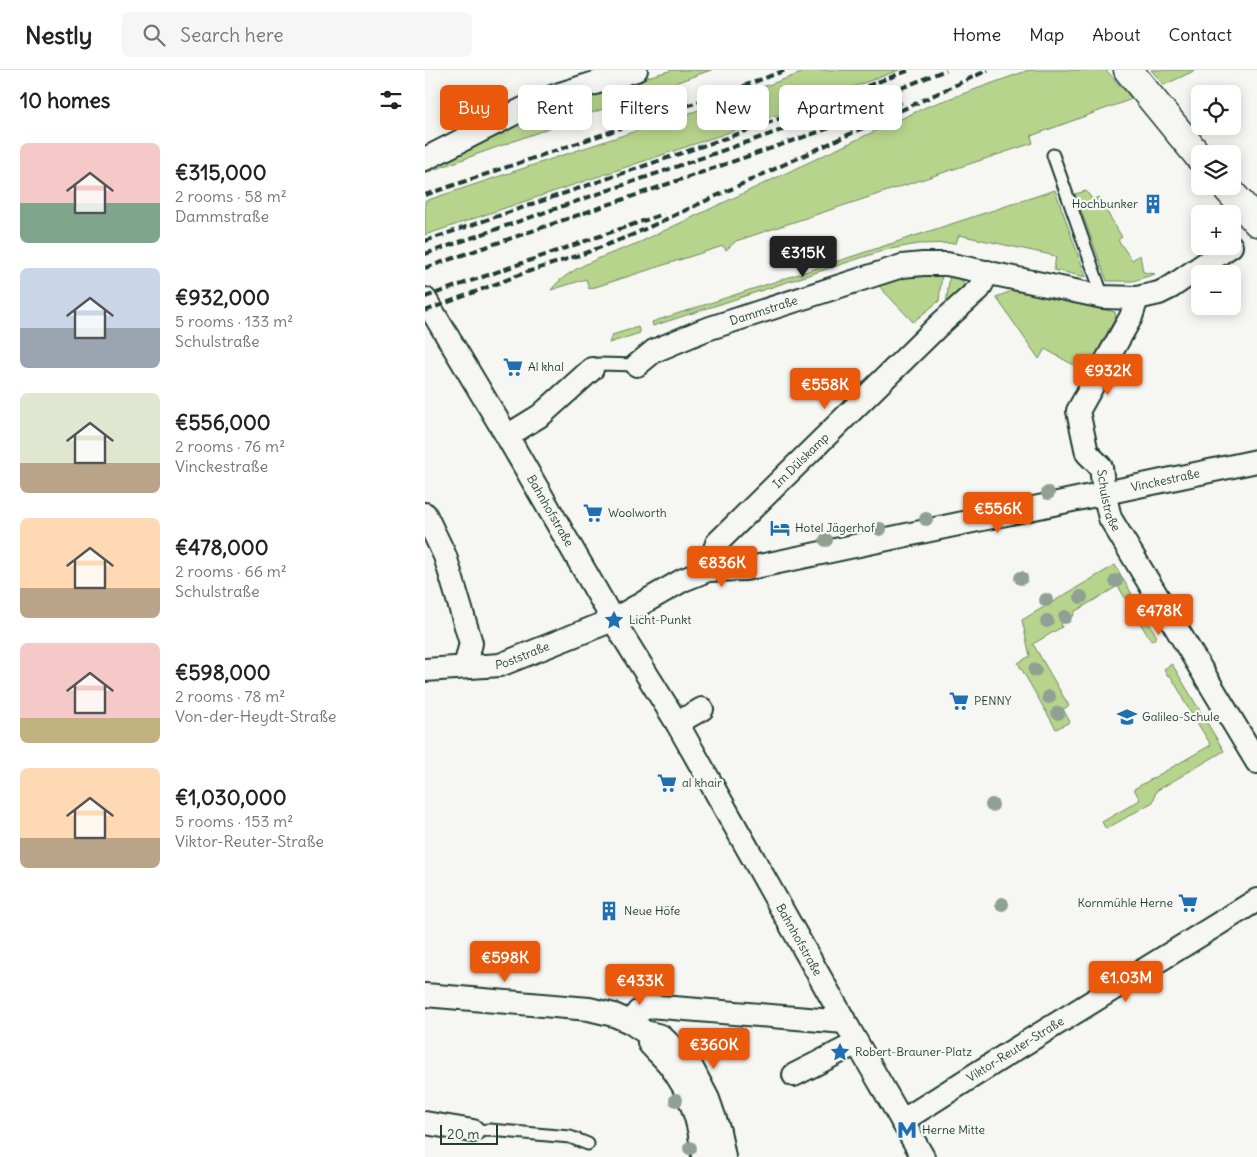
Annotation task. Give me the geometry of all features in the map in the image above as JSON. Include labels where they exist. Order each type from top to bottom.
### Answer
[{"type":"street","points":[[425,159],[523,109],[557,95],[636,70]]},
{"type":"street","points":[[1128,70],[1191,147]]},
{"type":"street","points":[[1233,195],[1257,222]]},
{"type":"street","points":[[1241,239],[1257,226]]},
{"type":"street","points":[[1137,298],[1159,293],[1171,287],[1219,255]]},
{"type":"street","name":"Dammstraße","points":[[637,365],[654,351],[704,330],[902,266],[947,264],[1103,297],[1137,298]]},
{"type":"street","name":"Im Dülskamp","points":[[708,570],[717,543],[932,332],[979,289],[988,272]]},
{"type":"street","name":"Schulstraße","points":[[1137,298],[1131,318],[1078,411],[1087,453],[1101,467],[1104,492],[1111,518],[1257,762]]},
{"type":"street","name":"Bahnhofstraße","points":[[425,299],[507,436],[613,620],[677,724],[923,1157]]},
{"type":"street","name":"Dammstraße","points":[[507,436],[541,415],[592,369]]},
{"type":"street","name":"Vinckestraße","points":[[613,620],[670,588],[708,570],[745,569],[1257,460]]},
{"type":"street","points":[[425,514],[432,543],[445,556],[471,643],[465,667]]},
{"type":"street","name":"Poststraße","points":[[425,670],[500,664],[613,620]]},
{"type":"street","points":[[677,724],[702,709]]},
{"type":"street","name":"Viktor-Reuter-Straße","points":[[902,1121],[1257,900]]},
{"type":"street","points":[[425,995],[581,1008],[606,1013],[661,1036],[678,1051],[692,1068],[709,1099],[715,1116],[724,1157]]},
{"type":"street","points":[[703,1157],[698,1122],[690,1099],[677,1076],[638,1027],[638,1012],[649,1006],[845,1022]]},
{"type":"street","points":[[794,1075],[857,1042]]},
{"type":"street","points":[[425,1124],[473,1131]]},
{"type":"lane","points":[[1053,155],[1103,297]]},
{"type":"lane","name":"Dammstraße","points":[[592,369],[599,364],[637,365]]},
{"type":"lane","points":[[473,1131],[490,1130],[570,1136],[588,1144]]},
{"type":"green space","points":[[673,70],[711,70],[669,85],[620,85]]},
{"type":"green space","points":[[810,70],[899,70],[858,85],[779,85],[779,114],[769,118],[768,85]]},
{"type":"green space","points":[[1029,70],[1106,70],[1132,99],[1031,136],[1033,143],[736,241],[726,250],[723,246],[589,289],[586,279],[551,290],[568,274],[579,267],[638,243],[877,130],[902,130],[902,118],[926,107]]},
{"type":"green space","points":[[1151,70],[1196,70],[1164,85]]},
{"type":"green space","points":[[602,91],[602,109],[592,113],[592,94]]},
{"type":"green space","points":[[697,110],[697,130],[735,130],[425,235],[425,201],[639,130],[687,130],[687,114]]},
{"type":"green space","points":[[518,121],[518,130],[544,130],[425,173],[496,131],[508,130],[508,125]]},
{"type":"green space","points":[[1055,190],[1086,277],[1054,270],[1056,256],[959,235],[956,243],[918,244],[885,250],[653,326],[652,322]]},
{"type":"green space","points":[[1086,191],[1093,200],[1098,197],[1122,237],[1118,240],[1132,260],[1140,255],[1143,272],[1155,274],[1133,281],[1107,281],[1075,194]]},
{"type":"green space","points":[[950,272],[958,276],[964,284],[960,292],[946,305]]},
{"type":"green space","points":[[942,273],[939,301],[913,322],[877,284],[911,274]]},
{"type":"green space","points":[[1012,291],[1020,291],[1115,312],[1116,317],[1086,372],[1045,349],[1039,359],[996,297]]},
{"type":"green space","points":[[638,327],[640,333],[609,343],[612,335]]},
{"type":"green space","points":[[1115,565],[1157,637],[1151,641],[1118,586],[1074,612],[1074,615],[1061,623],[1062,627],[1033,644],[1069,706],[1063,709],[1070,722],[1056,729],[1018,663],[1030,656],[1022,620]]},
{"type":"green space","points":[[1172,664],[1224,751],[1156,791],[1153,802],[1106,829],[1102,822],[1140,800],[1134,789],[1211,745],[1170,675],[1168,676],[1164,669]]},
{"type":"railway","points":[[425,195],[733,90],[786,70]]},
{"type":"railway","points":[[425,241],[749,130],[910,70]]},
{"type":"railway","points":[[425,254],[894,91],[946,70]]},
{"type":"railway","points":[[425,311],[632,235],[988,70]]},
{"type":"railway","points":[[425,268],[824,130]]},
{"type":"railway","points":[[425,297],[663,214]]},
{"type":"place","name":"Hochbunker","points":[[1153,204]]},
{"type":"place","name":"Al khal","points":[[513,367]]},
{"type":"place","name":"Woolworth","points":[[593,513]]},
{"type":"place","name":"Hotel Jägerhof","points":[[780,528]]},
{"type":"place","name":"Licht-Punkt","points":[[614,620]]},
{"type":"place","name":"PENNY","points":[[959,701]]},
{"type":"place","name":"Galileo-Schule","points":[[1127,717]]},
{"type":"place","name":"al khair","points":[[667,783]]},
{"type":"place","name":"Kornmühle Herne","points":[[1188,903]]},
{"type":"place","name":"Neue Höfe","points":[[609,911]]},
{"type":"place","name":"Robert-Brauner-Platz","points":[[840,1052]]},
{"type":"place","name":"Herne Mitte","points":[[907,1130]]}]
